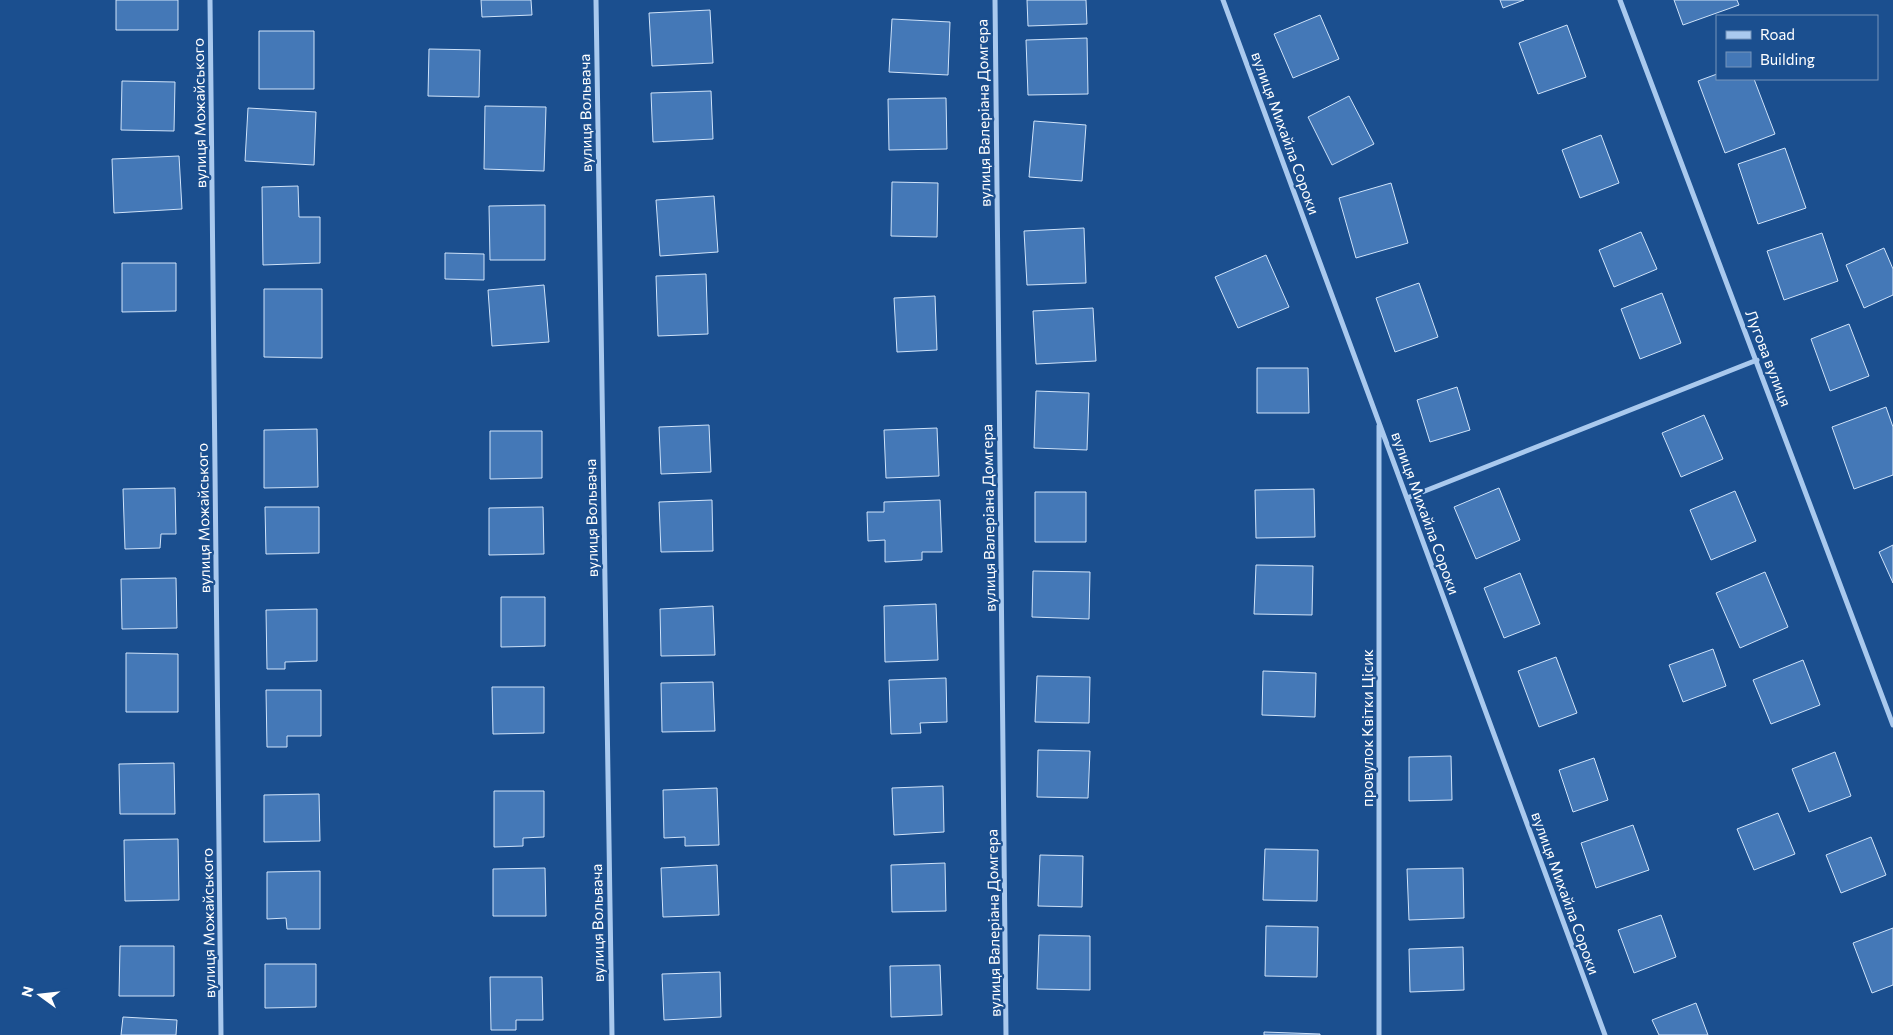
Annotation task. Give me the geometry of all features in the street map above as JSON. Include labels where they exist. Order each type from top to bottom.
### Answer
[{"type":"street","name":"вулиця Можайського","points":[[210,0],[222,1035]]},
{"type":"street","name":"вулиця Вольвача","points":[[596,0],[612,1035]]},
{"type":"street","name":"вулиця Валеріана Домгера","points":[[994,0],[1006,1035]]},
{"type":"street","name":"вулиця Михайла Сороки","points":[[1223,0],[1605,1035]]},
{"type":"street","name":"Лугова вулиця","points":[[1620,0],[1893,724]]},
{"type":"street","points":[[1407,498],[1757,360]]},
{"type":"street","name":"провулок Квітки Цісик","points":[[1379,422],[1379,1035]]},
{"type":"building","points":[[116,0],[178,0],[178,30],[116,30]]},
{"type":"building","points":[[481,0],[531,0],[532,15],[482,17]]},
{"type":"building","points":[[1027,0],[1086,0],[1087,24],[1028,26]]},
{"type":"building","points":[[1500,0],[1524,0],[1503,8]]},
{"type":"building","points":[[1674,0],[1737,0],[1739,5],[1683,25]]},
{"type":"building","points":[[710,10],[713,63],[652,66],[649,13]]},
{"type":"building","points":[[1320,15],[1339,59],[1293,78],[1274,34]]},
{"type":"building","points":[[892,19],[950,22],[948,75],[889,72]]},
{"type":"building","points":[[1567,25],[1586,77],[1538,94],[1519,43]]},
{"type":"building","points":[[259,31],[314,31],[314,89],[259,89]]},
{"type":"building","points":[[1087,38],[1088,94],[1028,95],[1026,40]]},
{"type":"building","points":[[429,49],[480,50],[479,97],[428,96]]},
{"type":"building","points":[[1716,74],[1716,80],[1754,80],[1775,134],[1725,153],[1698,81]]},
{"type":"building","points":[[122,81],[175,82],[174,131],[121,130]]},
{"type":"building","points":[[711,91],[713,139],[653,142],[651,93]]},
{"type":"building","points":[[1349,96],[1374,144],[1332,165],[1308,117]]},
{"type":"building","points":[[946,98],[947,149],[889,150],[888,99]]},
{"type":"building","points":[[485,106],[546,107],[544,171],[484,169]]},
{"type":"building","points":[[248,108],[316,112],[314,165],[245,161]]},
{"type":"building","points":[[1034,121],[1086,125],[1082,181],[1029,177]]},
{"type":"building","points":[[1601,135],[1619,183],[1580,198],[1562,150]]},
{"type":"building","points":[[1785,148],[1806,208],[1758,224],[1738,164]]},
{"type":"building","points":[[179,156],[182,209],[114,213],[112,159]]},
{"type":"building","points":[[892,182],[938,183],[937,237],[891,236]]},
{"type":"building","points":[[1391,183],[1408,243],[1356,258],[1339,198]]},
{"type":"building","points":[[298,186],[299,217],[320,217],[320,263],[263,265],[262,187]]},
{"type":"building","points":[[714,196],[718,252],[660,256],[656,200]]},
{"type":"building","points":[[545,205],[545,260],[490,260],[489,206]]},
{"type":"building","points":[[1084,228],[1086,283],[1027,285],[1024,231]]},
{"type":"building","points":[[1641,232],[1657,269],[1614,287],[1599,250]]},
{"type":"building","points":[[1822,233],[1838,281],[1784,300],[1767,251]]},
{"type":"building","points":[[1884,248],[1893,269],[1893,295],[1864,308],[1846,265]]},
{"type":"building","points":[[445,253],[484,254],[484,280],[445,279]]},
{"type":"building","points":[[1266,255],[1289,307],[1238,328],[1215,277]]},
{"type":"building","points":[[122,263],[176,263],[176,311],[122,312]]},
{"type":"building","points":[[706,274],[708,334],[658,336],[656,276]]},
{"type":"building","points":[[1419,283],[1438,337],[1395,352],[1376,298]]},
{"type":"building","points":[[544,285],[549,342],[492,346],[488,290]]},
{"type":"building","points":[[264,289],[322,289],[322,358],[264,357]]},
{"type":"building","points":[[1662,293],[1681,343],[1640,359],[1621,309]]},
{"type":"building","points":[[935,296],[937,350],[897,352],[894,298]]},
{"type":"building","points":[[1093,308],[1096,361],[1036,364],[1033,311]]},
{"type":"building","points":[[1849,324],[1869,376],[1830,391],[1811,339]]},
{"type":"building","points":[[1257,368],[1308,368],[1309,413],[1257,413]]},
{"type":"building","points":[[1457,387],[1470,430],[1430,442],[1417,400]]},
{"type":"building","points":[[1036,391],[1089,393],[1087,450],[1034,448]]},
{"type":"building","points":[[1886,407],[1893,427],[1893,475],[1854,489],[1832,427]]},
{"type":"building","points":[[1704,415],[1723,459],[1681,477],[1662,433]]},
{"type":"building","points":[[709,425],[711,472],[661,474],[659,427]]},
{"type":"building","points":[[937,428],[939,476],[886,478],[884,430]]},
{"type":"building","points":[[317,429],[318,487],[264,488],[264,430]]},
{"type":"building","points":[[490,431],[542,431],[542,478],[490,479]]},
{"type":"building","points":[[175,488],[176,534],[161,534],[160,548],[125,549],[123,489]]},
{"type":"building","points":[[1499,488],[1520,540],[1476,559],[1454,507]]},
{"type":"building","points":[[1314,489],[1315,537],[1256,538],[1255,490]]},
{"type":"building","points":[[1735,491],[1756,541],[1711,560],[1690,510]]},
{"type":"building","points":[[1035,492],[1086,492],[1086,542],[1035,542]]},
{"type":"building","points":[[712,500],[713,551],[661,552],[659,502]]},
{"type":"building","points":[[940,500],[942,552],[922,552],[922,560],[885,562],[885,540],[868,541],[867,512],[884,512],[884,502]]},
{"type":"building","points":[[265,507],[319,507],[319,553],[266,554]]},
{"type":"building","points":[[543,507],[544,554],[489,555],[489,508]]},
{"type":"building","points":[[1893,545],[1893,583],[1879,552]]},
{"type":"building","points":[[1256,565],[1313,566],[1312,615],[1254,614]]},
{"type":"building","points":[[1033,571],[1090,572],[1089,619],[1032,617]]},
{"type":"building","points":[[1765,572],[1788,627],[1740,648],[1716,593]]},
{"type":"building","points":[[1520,573],[1540,624],[1504,638],[1484,588]]},
{"type":"building","points":[[176,578],[177,628],[122,629],[121,579]]},
{"type":"building","points":[[501,597],[545,597],[545,646],[501,647]]},
{"type":"building","points":[[936,604],[938,660],[885,662],[884,606]]},
{"type":"building","points":[[713,606],[715,655],[661,656],[660,609]]},
{"type":"building","points":[[317,609],[317,661],[285,662],[285,669],[267,669],[266,610]]},
{"type":"building","points":[[1713,649],[1726,686],[1683,702],[1669,665]]},
{"type":"building","points":[[126,653],[178,654],[178,712],[126,712]]},
{"type":"building","points":[[1556,657],[1577,713],[1539,727],[1518,671]]},
{"type":"building","points":[[1803,660],[1820,705],[1771,724],[1753,680]]},
{"type":"building","points":[[1263,671],[1316,673],[1315,717],[1262,715]]},
{"type":"building","points":[[1037,676],[1090,677],[1089,723],[1035,722]]},
{"type":"building","points":[[946,678],[947,722],[920,723],[921,733],[891,734],[889,680]]},
{"type":"building","points":[[713,682],[715,731],[662,732],[661,683]]},
{"type":"building","points":[[492,687],[544,687],[544,733],[493,734]]},
{"type":"building","points":[[266,690],[321,690],[321,736],[287,736],[287,747],[267,747]]},
{"type":"building","points":[[1038,750],[1090,751],[1088,798],[1037,797]]},
{"type":"building","points":[[1835,752],[1851,796],[1809,812],[1792,769]]},
{"type":"building","points":[[1451,756],[1452,800],[1409,801],[1409,757]]},
{"type":"building","points":[[1594,758],[1608,800],[1573,812],[1559,770]]},
{"type":"building","points":[[174,763],[175,814],[120,814],[119,764]]},
{"type":"building","points":[[943,786],[944,832],[894,835],[892,788]]},
{"type":"building","points":[[717,788],[719,845],[685,846],[685,837],[664,838],[663,790]]},
{"type":"building","points":[[494,791],[544,791],[544,837],[523,838],[523,846],[494,847]]},
{"type":"building","points":[[319,794],[320,841],[264,842],[264,795]]},
{"type":"building","points":[[1778,813],[1795,854],[1754,870],[1737,829]]},
{"type":"building","points":[[1633,825],[1649,870],[1596,888],[1581,843]]},
{"type":"building","points":[[1871,837],[1886,875],[1841,893],[1826,855]]},
{"type":"building","points":[[178,839],[179,900],[125,901],[124,840]]},
{"type":"building","points":[[1265,849],[1318,850],[1317,901],[1263,900]]},
{"type":"building","points":[[1040,855],[1083,856],[1082,907],[1038,906]]},
{"type":"building","points":[[945,863],[946,911],[892,912],[891,865]]},
{"type":"building","points":[[717,865],[719,915],[663,917],[661,868]]},
{"type":"building","points":[[545,868],[546,916],[493,916],[493,869]]},
{"type":"building","points":[[1463,868],[1464,918],[1409,920],[1407,869]]},
{"type":"building","points":[[320,871],[320,929],[287,929],[286,918],[267,919],[267,872]]},
{"type":"building","points":[[1661,915],[1676,957],[1634,973],[1618,930]]},
{"type":"building","points":[[1266,926],[1318,927],[1317,977],[1265,976]]},
{"type":"building","points":[[1893,928],[1893,985],[1872,993],[1853,943]]},
{"type":"building","points":[[1039,935],[1090,936],[1090,990],[1037,989]]},
{"type":"building","points":[[120,946],[174,946],[174,996],[119,996]]},
{"type":"building","points":[[1463,947],[1464,990],[1410,992],[1409,949]]},
{"type":"building","points":[[265,964],[316,964],[316,1007],[265,1008]]},
{"type":"building","points":[[940,965],[942,1015],[891,1017],[890,966]]},
{"type":"building","points":[[720,972],[721,1017],[664,1020],[662,974]]},
{"type":"building","points":[[490,977],[542,977],[543,1020],[516,1020],[516,1030],[491,1030]]},
{"type":"building","points":[[1696,1003],[1708,1035],[1659,1035],[1652,1020]]},
{"type":"building","points":[[123,1017],[177,1020],[176,1035],[121,1035]]},
{"type":"building","points":[[1264,1032],[1320,1034],[1320,1035],[1264,1035]]}]
